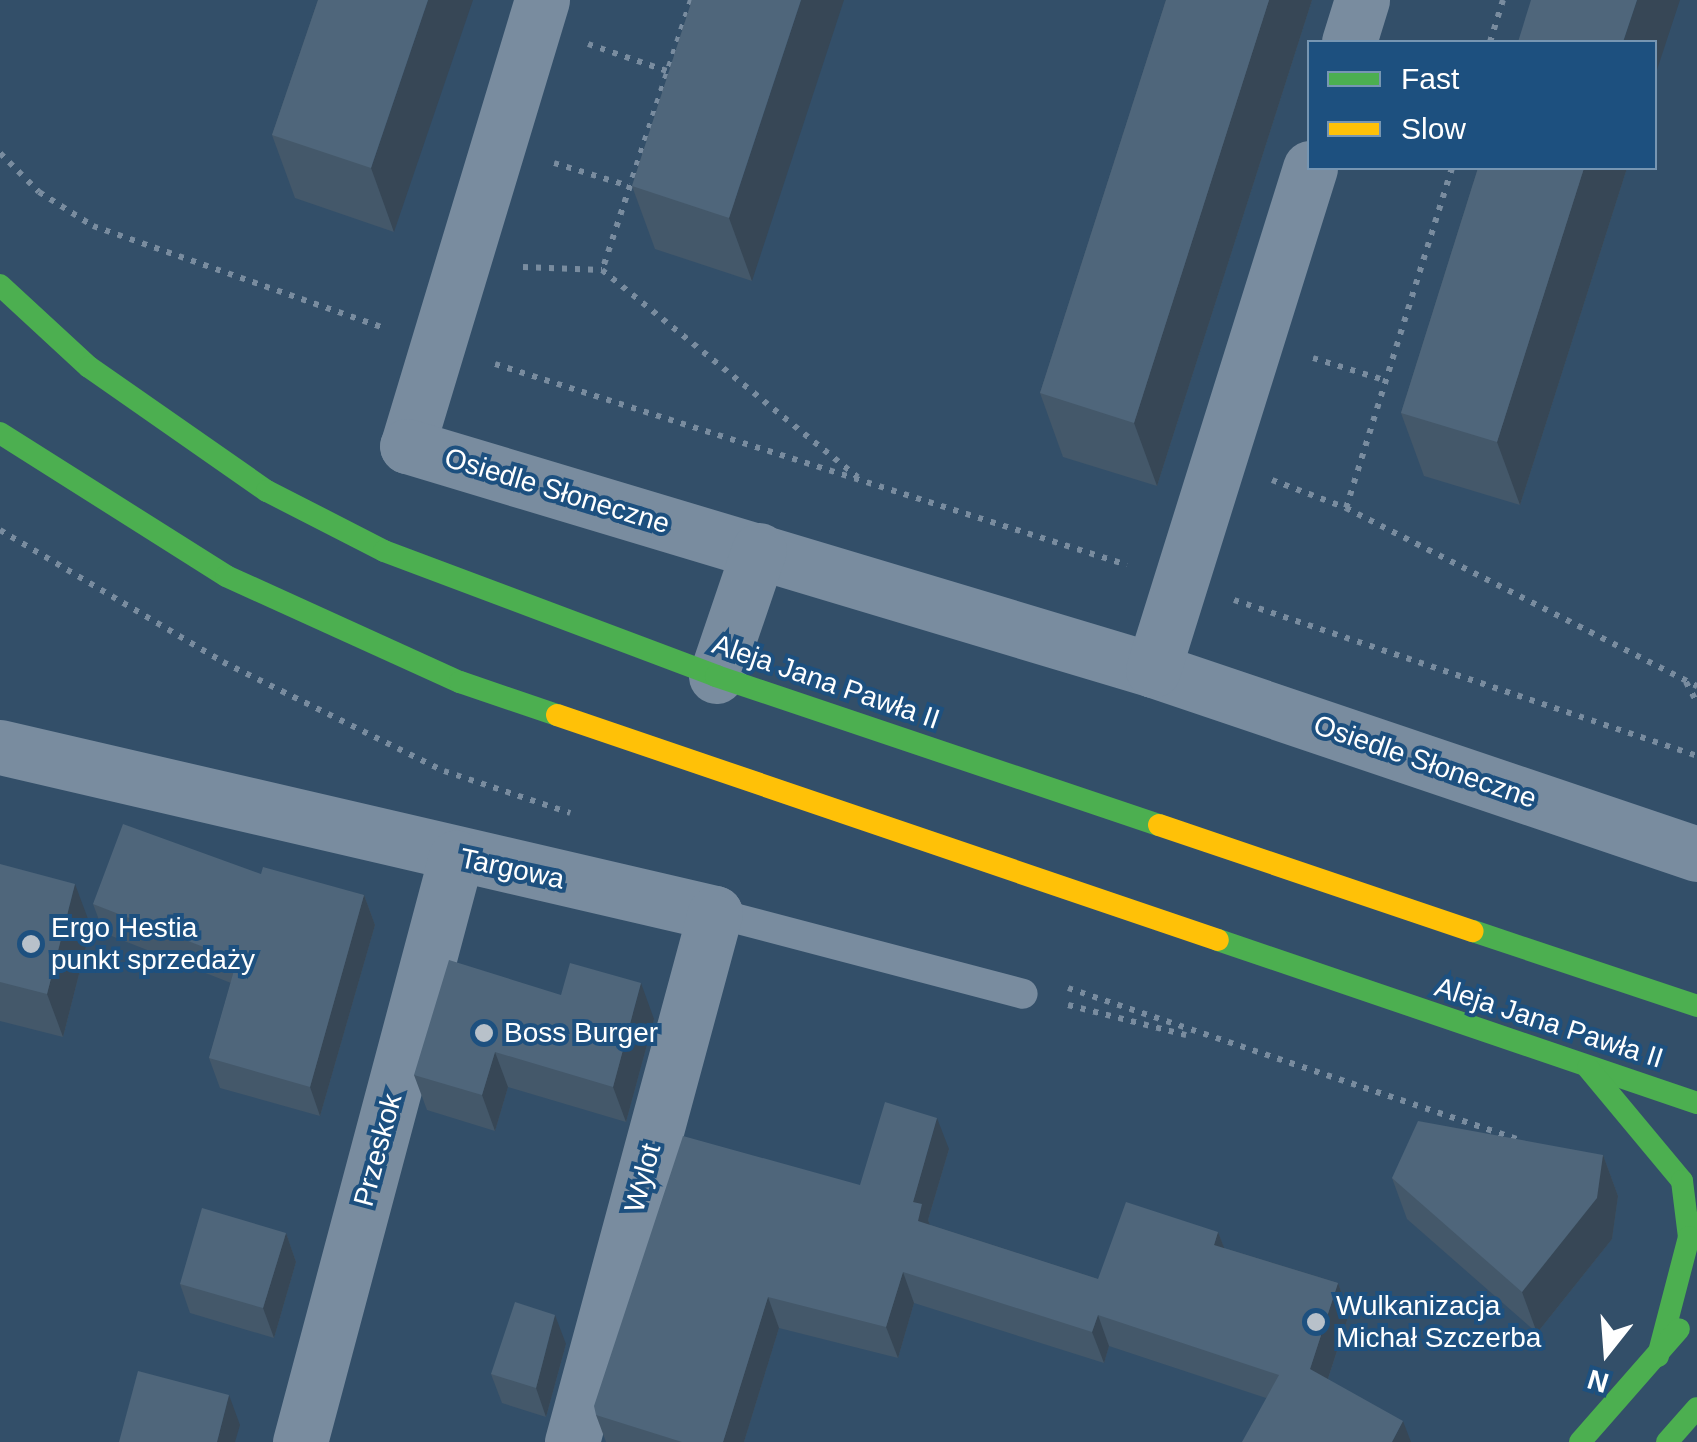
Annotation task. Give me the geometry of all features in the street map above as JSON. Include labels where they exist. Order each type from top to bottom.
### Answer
[{"type":"main road","name":"Aleja Jana Pawła II","points":[[0,285],[89,367],[267,491],[431,570],[716,676],[1697,1006]]},
{"type":"main road","name":"Aleja Jana Pawła II","points":[[0,433],[226,576],[460,682],[1697,1103]]},
{"type":"main road","points":[[1588,1068],[1682,1181],[1688,1237],[1658,1356]]},
{"type":"main road","points":[[1580,1442],[1697,1307]]},
{"type":"main road","points":[[1667,1442],[1697,1408]]},
{"type":"street","points":[[1350,40],[1362,0]]},
{"type":"street","name":"Osiedle Słoneczne","points":[[538,13],[406,446],[1153,670],[1697,854]]},
{"type":"street","points":[[1153,670],[1309,170]]},
{"type":"street","points":[[716,676],[758,550]]},
{"type":"street","name":"Targowa","points":[[0,747],[456,857],[715,914]]},
{"type":"street","name":"Przeskok","points":[[300,1442],[456,857]]},
{"type":"street","name":"Wylot","points":[[572,1442],[715,914]]},
{"type":"lane","name":"Targowa","points":[[715,914],[1023,994]]},
{"type":"path","points":[[602,270],[691,0]]},
{"type":"path","points":[[1491,40],[1503,0]]},
{"type":"path","points":[[538,13],[667,71]]},
{"type":"path","points":[[496,146],[629,186]]},
{"type":"path","points":[[0,153],[38,192],[93,226],[434,344],[1181,582],[1697,756]]},
{"type":"path","points":[[1346,508],[1451,170]]},
{"type":"path","points":[[459,264],[602,270],[864,482]]},
{"type":"path","points":[[1256,340],[1384,380]]},
{"type":"path","points":[[1219,460],[1346,508],[1697,686]]},
{"type":"path","points":[[0,530],[223,662]]},
{"type":"path","points":[[1685,681],[1697,703]]},
{"type":"path","points":[[1023,994],[1222,1044]]},
{"type":"building","points":[[318,0],[428,0],[371,168],[272,135]]},
{"type":"building","points":[[692,0],[801,0],[729,218],[632,186]]},
{"type":"building","points":[[1166,0],[1269,0],[1134,423],[1040,393]]},
{"type":"building","points":[[1531,0],[1637,0],[1624,40],[1519,40]]},
{"type":"building","points":[[1477,170],[1583,170],[1497,442],[1401,413]]},
{"type":"building","points":[[123,824],[261,874],[263,867],[364,895],[310,1087],[209,1058],[237,960],[93,904]]},
{"type":"building","points":[[0,864],[75,884],[47,994],[0,982]]},
{"type":"building","points":[[449,960],[561,995],[570,963],[641,983],[613,1087],[495,1052],[482,1095],[414,1075]]},
{"type":"building","points":[[885,1102],[937,1118],[913,1202],[922,1204],[918,1221],[1098,1279],[1126,1202],[1218,1232],[1214,1245],[1338,1283],[1310,1369],[1403,1421],[1392,1442],[1242,1442],[1279,1375],[1098,1315],[1092,1332],[903,1272],[886,1327],[768,1297],[723,1442],[682,1442],[596,1415],[594,1406],[683,1136],[860,1185]]},
{"type":"building","points":[[1418,1121],[1603,1155],[1597,1198],[1522,1292],[1392,1178]]},
{"type":"building","points":[[202,1208],[286,1233],[263,1308],[180,1284]]},
{"type":"building","points":[[515,1302],[555,1315],[536,1388],[491,1374]]},
{"type":"building","points":[[138,1371],[229,1395],[217,1442],[119,1442]]},
{"type":"traffic: fast","points":[[0,285],[89,367],[267,491],[384,551],[716,676],[1159,825]]},
{"type":"traffic: fast","points":[[0,433],[226,576],[460,682],[557,715]]},
{"type":"traffic: fast","points":[[1473,931],[1697,1006]]},
{"type":"traffic: fast","points":[[1218,940],[1697,1103]]},
{"type":"traffic: fast","points":[[1588,1068],[1682,1181],[1689,1237],[1658,1356]]},
{"type":"traffic: fast","points":[[1580,1442],[1679,1329]]},
{"type":"traffic: fast","points":[[1667,1442],[1697,1408]]},
{"type":"traffic: slow","points":[[557,715],[1218,940]]},
{"type":"traffic: slow","points":[[1159,825],[1473,931]]},
{"type":"place","name":"Ergo Hestia punkt sprzedaży","points":[[31,944]]},
{"type":"place","name":"Boss Burger","points":[[484,1033]]},
{"type":"place","name":"Wulkanizacja Michał Szczerba","points":[[1316,1322]]}]
